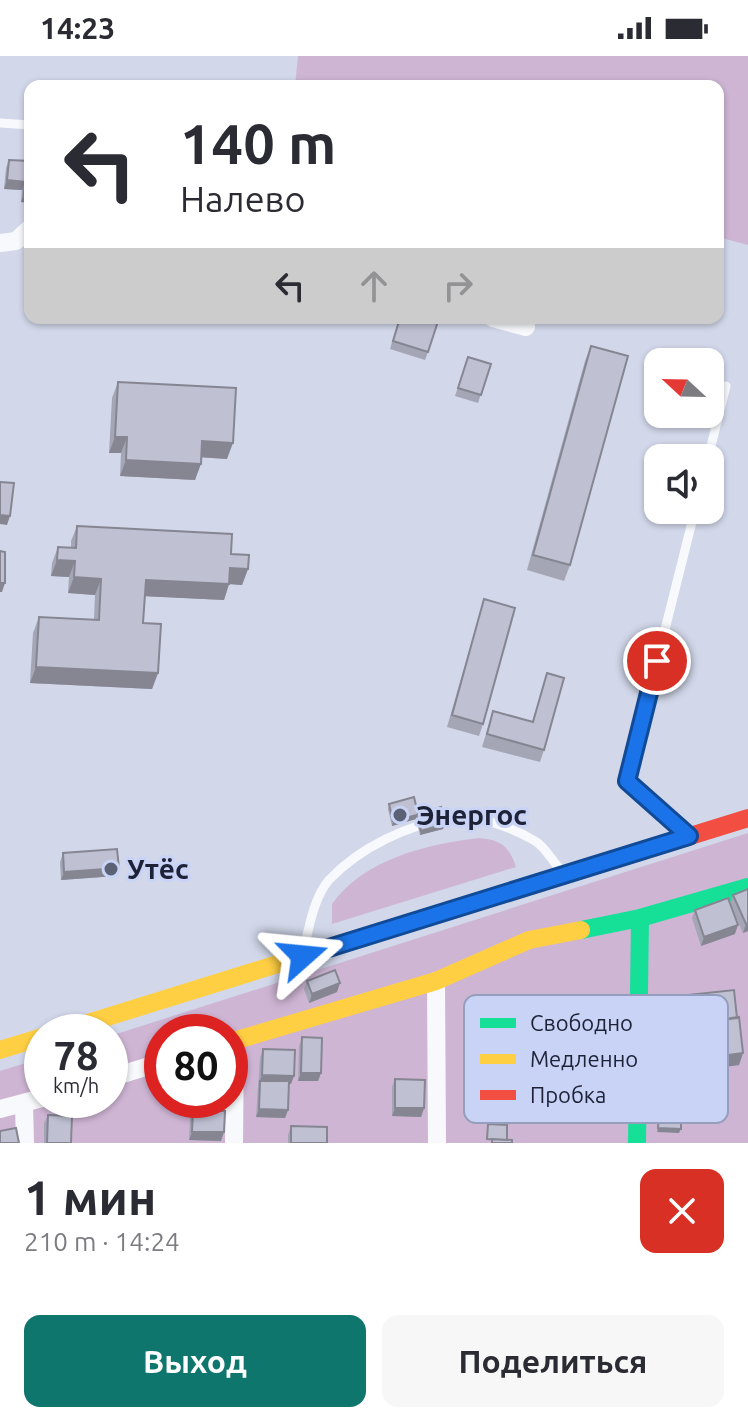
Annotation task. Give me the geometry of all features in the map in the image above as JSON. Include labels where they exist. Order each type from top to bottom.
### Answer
[{"type":"main road","points":[[117,1014],[748,818]]},
{"type":"main road","points":[[248,1036],[436,981],[529,940],[640,918],[748,887]]},
{"type":"main road","points":[[639,995],[640,918]]},
{"type":"main road","points":[[0,1050],[24,1043]]},
{"type":"main road","points":[[637,1123],[637,1143]]},
{"type":"street","points":[[0,243],[16,241],[24,234]]},
{"type":"street","points":[[515,324],[526,327]]},
{"type":"street","points":[[436,981],[437,1143]]},
{"type":"street","points":[[0,1109],[24,1103]]},
{"type":"street","points":[[25,1143],[30,1118]]},
{"type":"street","points":[[234,1118],[234,1143]]},
{"type":"lane","points":[[0,123],[24,125]]},
{"type":"lane","points":[[712,444],[726,386]]},
{"type":"lane","points":[[689,836],[627,781],[691,524]]},
{"type":"lane","points":[[303,956],[310,921],[327,882],[359,855],[397,834],[456,817],[496,824],[537,842],[564,874]]},
{"type":"shaded area","points":[[298,56],[748,56],[748,245],[724,239],[724,80],[296,80]]},
{"type":"shaded area","points":[[748,833],[748,1143],[0,1143],[0,1071],[24,1064],[24,1118],[128,1118],[128,1030],[144,1025],[144,1118],[248,1118],[248,1014],[179,1014]]},
{"type":"shaded area","points":[[479,838],[503,845],[516,867],[332,924],[332,904],[345,888],[379,865],[418,850]]},
{"type":"building","points":[[9,160],[24,161],[24,182],[7,180]]},
{"type":"building","points":[[398,324],[437,324],[428,352],[393,341]]},
{"type":"building","points":[[591,346],[628,356],[570,565],[533,555]]},
{"type":"building","points":[[468,357],[491,364],[481,395],[458,388]]},
{"type":"building","points":[[118,382],[236,388],[233,443],[202,441],[201,464],[126,460],[127,437],[115,437]]},
{"type":"building","points":[[0,482],[14,483],[10,516],[0,515]]},
{"type":"building","points":[[77,526],[232,534],[231,554],[249,555],[248,569],[230,568],[229,584],[146,580],[143,623],[161,624],[158,673],[36,667],[39,617],[99,620],[101,579],[74,577],[75,561],[57,560],[58,547],[76,548]]},
{"type":"building","points":[[0,551],[5,552],[5,583],[0,583]]},
{"type":"building","points":[[484,599],[515,608],[483,724],[452,715]]},
{"type":"building","points":[[547,673],[564,678],[544,750],[487,734],[493,711],[533,722]]},
{"type":"building","points":[[414,797],[418,814],[441,807],[445,824],[421,831],[417,815],[393,821],[389,804]]},
{"type":"building","points":[[117,849],[119,868],[64,872],[63,853]]},
{"type":"building","points":[[748,889],[748,924],[746,924],[733,895]]},
{"type":"building","points":[[728,898],[738,925],[704,937],[695,910]]},
{"type":"building","points":[[335,970],[340,983],[312,994],[307,981]]},
{"type":"building","points":[[734,990],[737,1018],[728,1019],[728,995],[689,995]]},
{"type":"building","points":[[739,1017],[743,1053],[728,1055],[728,1018]]},
{"type":"building","points":[[302,1037],[322,1038],[321,1073],[301,1073]]},
{"type":"building","points":[[263,1049],[295,1050],[294,1076],[262,1075]]},
{"type":"building","points":[[395,1079],[425,1080],[424,1108],[395,1108]]},
{"type":"building","points":[[260,1081],[289,1081],[288,1110],[259,1109]]},
{"type":"building","points":[[48,1118],[72,1118],[71,1143],[47,1143]]},
{"type":"building","points":[[193,1118],[225,1118],[224,1132],[192,1132]]},
{"type":"building","points":[[658,1123],[681,1123],[681,1129],[658,1128]]},
{"type":"building","points":[[488,1124],[507,1125],[507,1140],[487,1139]]},
{"type":"building","points":[[291,1126],[327,1127],[327,1143],[291,1143]]},
{"type":"building","points":[[16,1128],[19,1143],[0,1143],[0,1131]]},
{"type":"building","points":[[492,1139],[512,1140],[512,1143],[492,1143]]},
{"type":"traffic: fast","points":[[581,930],[640,918],[748,887]]},
{"type":"traffic: fast","points":[[639,995],[640,918]]},
{"type":"traffic: fast","points":[[637,1123],[637,1143]]},
{"type":"traffic: slow","points":[[117,1014],[429,917]]},
{"type":"traffic: slow","points":[[248,1037],[436,981],[529,940],[581,930]]},
{"type":"traffic: slow","points":[[0,1050],[24,1043]]},
{"type":"traffic: jam","points":[[429,917],[748,818]]},
{"type":"place","name":"Энергос","points":[[400,815]]},
{"type":"place","name":"Утёс","points":[[111,869]]},
{"type":"route","points":[[303,956],[689,836],[627,781],[657,661]]}]
